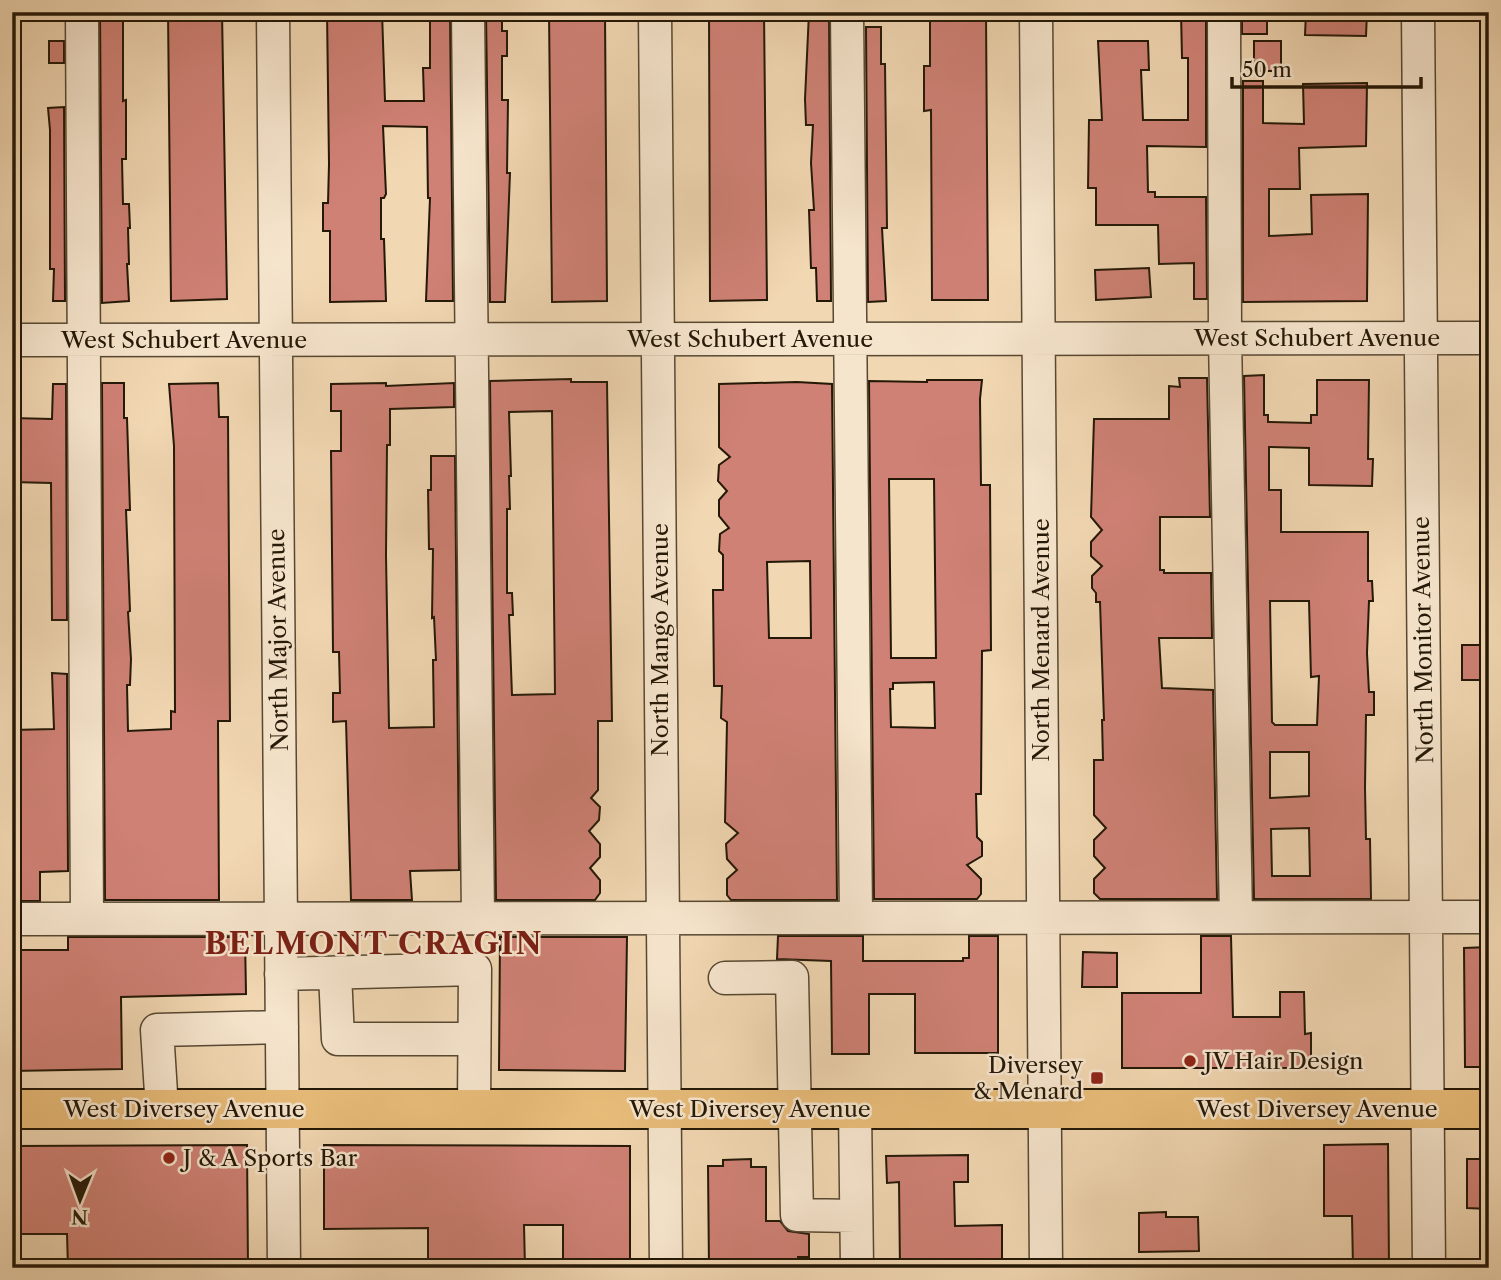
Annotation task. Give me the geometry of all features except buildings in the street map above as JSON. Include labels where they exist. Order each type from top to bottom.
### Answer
[{"type":"main road","name":"West Diversey Avenue","points":[[12,1109],[1489,1109]]},
{"type":"street","points":[[82,12],[88,919]]},
{"type":"street","name":"North Major Avenue","points":[[273,12],[284,1268]]},
{"type":"street","points":[[468,12],[478,918]]},
{"type":"street","name":"North Mango Avenue","points":[[655,12],[666,1268]]},
{"type":"street","points":[[847,12],[856,917]]},
{"type":"street","name":"North Menard Avenue","points":[[1036,12],[1046,1268]]},
{"type":"street","points":[[1224,12],[1225,338],[1236,917]]},
{"type":"street","name":"North Monitor Avenue","points":[[1418,12],[1429,1268]]},
{"type":"street","name":"West Schubert Avenue","points":[[12,340],[1489,338]]},
{"type":"street","points":[[12,919],[1489,917]]},
{"type":"street","points":[[281,974],[475,969],[474,1109]]},
{"type":"street","points":[[335,973],[338,1039],[474,1039]]},
{"type":"street","points":[[725,978],[792,977],[797,1215],[855,1216]]},
{"type":"street","points":[[162,1109],[157,1030],[282,1027]]},
{"type":"street","points":[[855,1109],[857,1268]]},
{"type":"place","name":"JV Hair Design","points":[[1190,1061]]},
{"type":"place","name":"Diversey & Menard","points":[[1097,1078]]},
{"type":"place","name":"J & A Sports Bar","points":[[169,1158]]},
{"type":"district","name":"BELMONT CRAGIN","points":[[374,943]]}]
